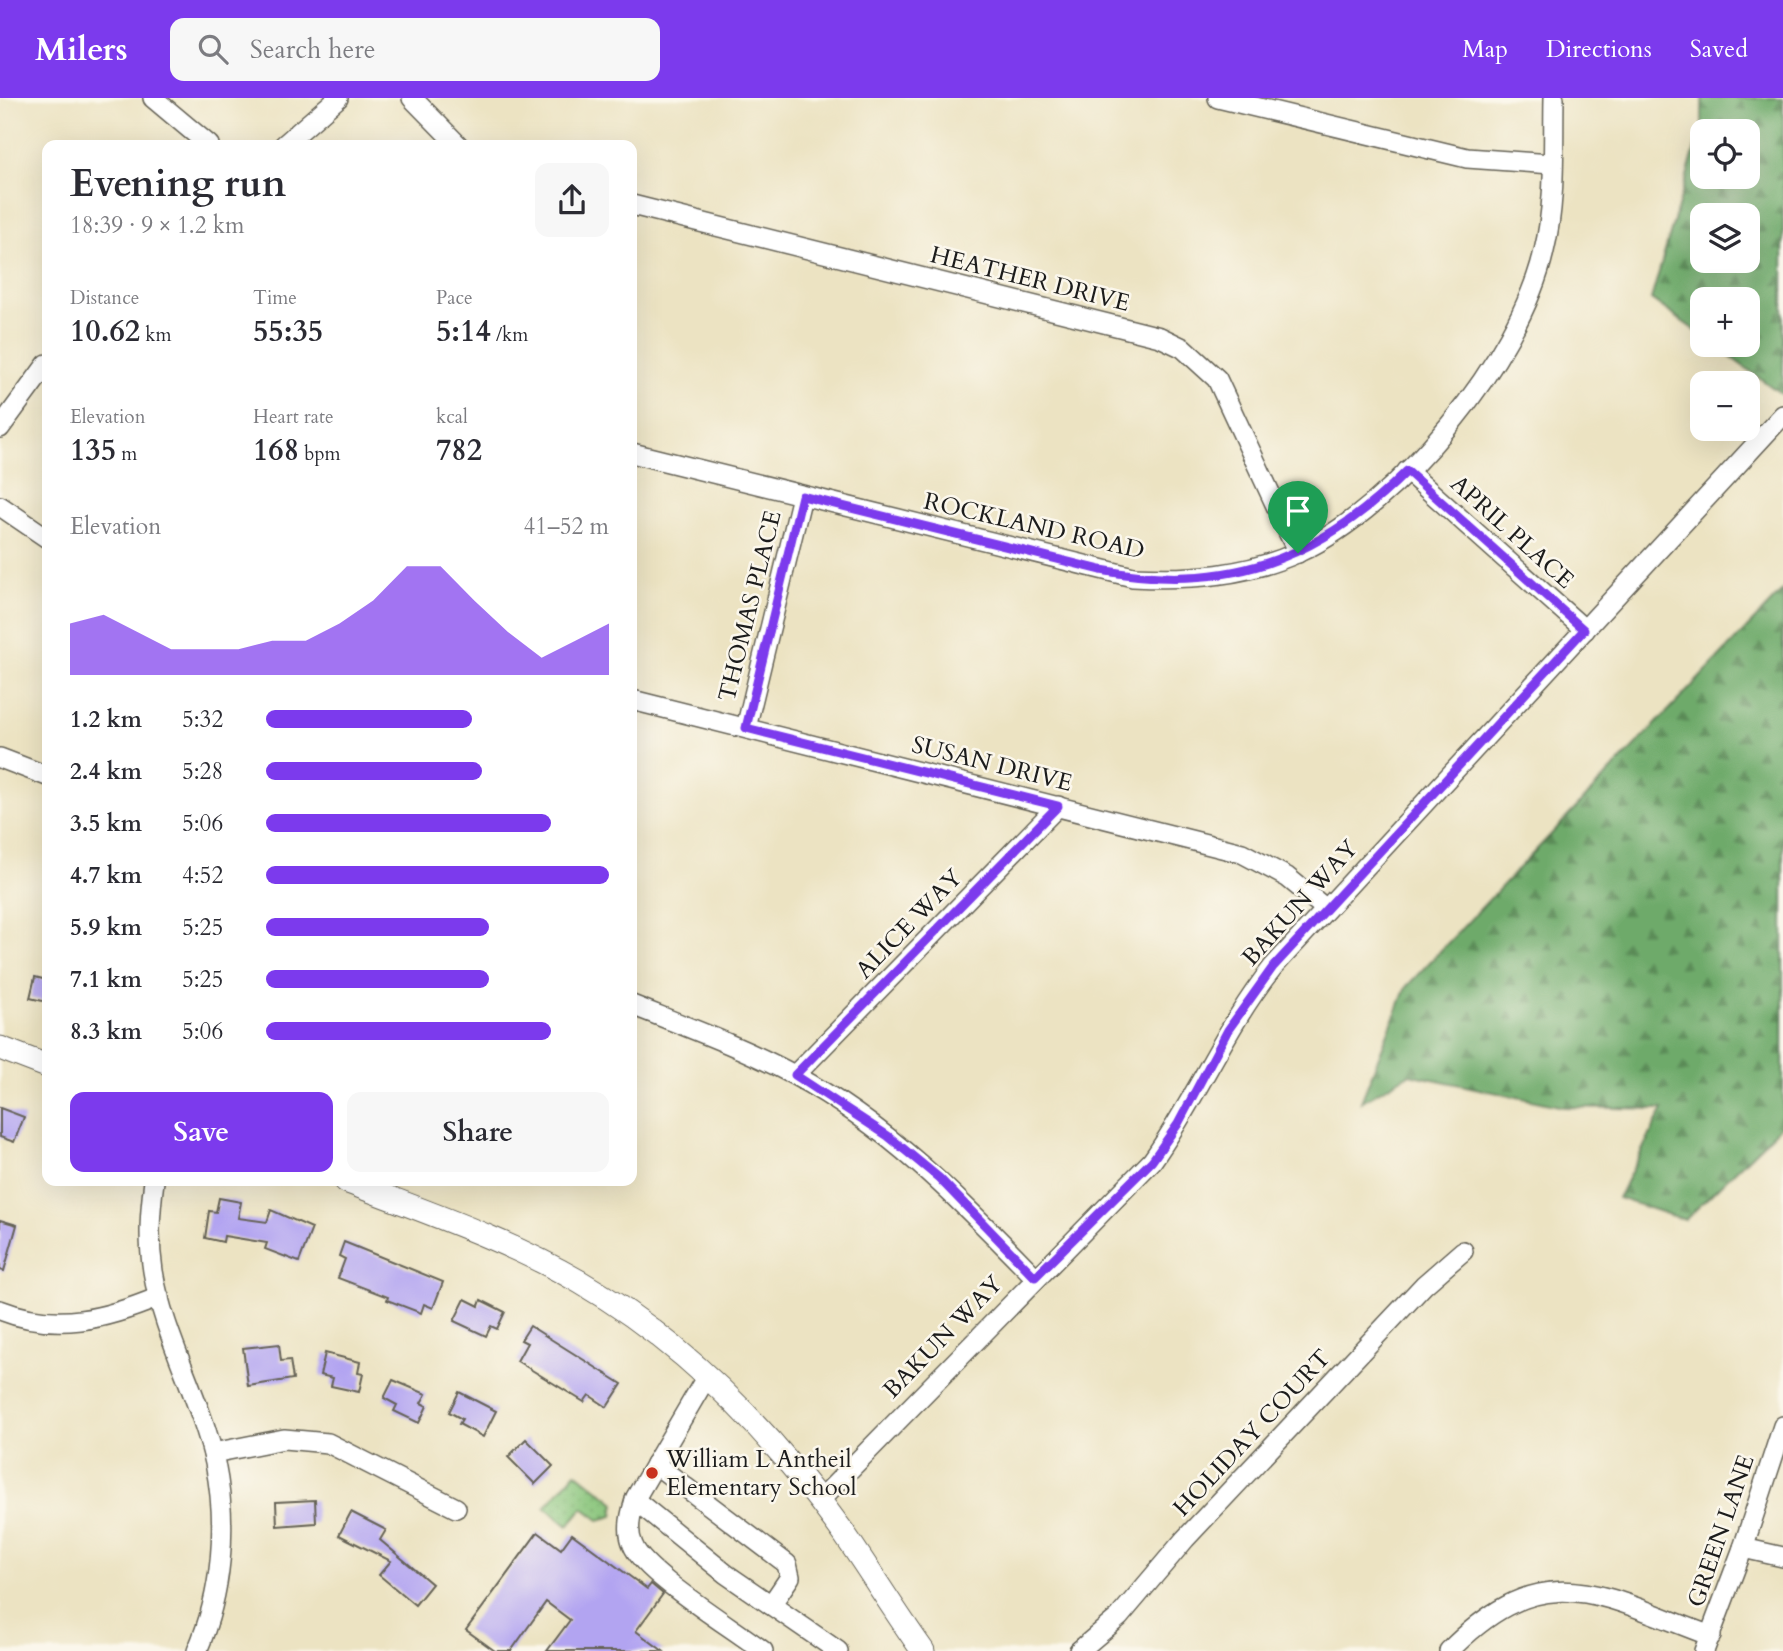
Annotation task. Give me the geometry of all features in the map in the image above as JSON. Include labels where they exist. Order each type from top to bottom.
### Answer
[{"type":"main road","points":[[0,1048],[42,1064]]},
{"type":"main road","points":[[359,1186],[474,1231],[557,1270],[625,1311],[707,1376],[745,1413],[819,1501],[923,1651]]},
{"type":"street","points":[[153,98],[203,140]]},
{"type":"street","points":[[290,140],[338,98]]},
{"type":"street","points":[[412,98],[453,140]]},
{"type":"street","points":[[1218,98],[1467,158],[1552,164]]},
{"type":"street","name":"ROCKLAND ROAD","points":[[637,454],[1133,576],[1170,579],[1233,573],[1298,553],[1353,520],[1407,471],[1472,395],[1520,320],[1544,251],[1550,216],[1554,98]]},
{"type":"street","name":"HEATHER DRIVE","points":[[637,206],[1160,337],[1183,348],[1201,361],[1227,394],[1298,553]]},
{"type":"street","points":[[0,428],[42,371]]},
{"type":"street","name":"BAKUN WAY","points":[[819,1501],[1035,1277],[1152,1161],[1178,1124],[1249,997],[1326,909],[1783,415]]},
{"type":"street","name":"APRIL PLACE","points":[[1407,471],[1584,630]]},
{"type":"street","name":"THOMAS PLACE","points":[[746,728],[802,496]]},
{"type":"street","points":[[0,506],[42,535]]},
{"type":"street","name":"SUSAN DRIVE","points":[[637,700],[1242,853],[1287,877],[1326,909]]},
{"type":"street","points":[[0,758],[42,774]]},
{"type":"street","name":"ALICE WAY","points":[[795,1075],[1058,806]]},
{"type":"street","points":[[637,1007],[742,1048],[795,1075],[856,1114],[929,1170],[1035,1277]]},
{"type":"street","points":[[154,1186],[149,1241],[159,1297],[212,1453],[220,1496],[219,1571],[214,1603],[197,1651]]},
{"type":"street","name":"HOLIDAY COURT","points":[[1079,1651],[1119,1617],[1185,1539],[1424,1285],[1464,1251]]},
{"type":"street","points":[[0,1310],[41,1321],[69,1322],[120,1313],[159,1297]]},
{"type":"street","points":[[707,1376],[635,1500],[630,1532],[638,1555],[763,1651]]},
{"type":"street","name":"GREEN LANE","points":[[1707,1643],[1743,1548],[1783,1426]]},
{"type":"street","points":[[212,1453],[284,1439],[328,1443],[456,1508]]},
{"type":"street","points":[[655,1464],[787,1564],[790,1577],[771,1605]]},
{"type":"street","points":[[635,1500],[726,1574],[838,1651]]},
{"type":"street","points":[[1743,1548],[1783,1557]]},
{"type":"street","points":[[1449,1651],[1490,1613],[1531,1595],[1554,1591],[1601,1595],[1707,1643]]},
{"type":"green space","points":[[1702,98],[1783,98],[1783,395],[1760,378],[1760,371],[1750,371],[1731,357],[1760,357],[1760,287],[1690,287],[1690,327],[1651,299],[1690,166],[1690,189],[1760,189],[1760,119],[1702,119]]},
{"type":"green space","points":[[1783,590],[1783,1124],[1685,1220],[1618,1198],[1663,1109],[1564,1107],[1409,1074],[1361,1102],[1406,987]]},
{"type":"green space","points":[[576,1472],[615,1503],[613,1516],[599,1520],[583,1508],[568,1526],[545,1507]]},
{"type":"building","points":[[35,977],[42,979],[42,1001],[30,998]]},
{"type":"building","points":[[0,1108],[24,1117],[14,1142],[0,1137]]},
{"type":"building","points":[[219,1198],[241,1202],[238,1218],[267,1222],[271,1210],[312,1228],[299,1262],[265,1249],[267,1243],[224,1236],[223,1242],[205,1238],[209,1211],[216,1212]]},
{"type":"building","points":[[0,1220],[17,1225],[4,1271],[0,1270]]},
{"type":"building","points":[[344,1242],[443,1282],[433,1308],[424,1304],[421,1313],[338,1278],[345,1259],[339,1256]]},
{"type":"building","points":[[465,1299],[479,1306],[481,1300],[505,1312],[497,1329],[491,1326],[486,1336],[454,1321]]},
{"type":"building","points":[[530,1326],[622,1384],[607,1407],[589,1395],[584,1402],[517,1361],[527,1343],[521,1340]]},
{"type":"building","points":[[279,1344],[281,1361],[290,1360],[293,1379],[248,1386],[243,1348]]},
{"type":"building","points":[[325,1353],[360,1362],[358,1373],[363,1374],[359,1392],[331,1386],[333,1378],[320,1375]]},
{"type":"building","points":[[393,1380],[426,1394],[421,1403],[427,1406],[419,1423],[394,1411],[397,1405],[384,1398]]},
{"type":"building","points":[[459,1392],[496,1411],[483,1437],[459,1424],[462,1419],[449,1412]]},
{"type":"building","points":[[526,1439],[553,1466],[535,1484],[508,1457]]},
{"type":"building","points":[[315,1500],[316,1523],[277,1526],[276,1502]]},
{"type":"building","points":[[351,1512],[386,1530],[380,1540],[432,1584],[415,1605],[379,1575],[391,1561],[339,1535]]},
{"type":"building","points":[[538,1532],[561,1549],[572,1534],[647,1589],[651,1584],[663,1594],[636,1631],[663,1651],[547,1651],[570,1620],[546,1602],[511,1651],[495,1651],[466,1630]]},
{"type":"place","name":"William L Antheil Elementary School","points":[[652,1473]]},
{"type":"route","points":[[1407,471],[1584,630],[1273,967],[1228,1030],[1178,1124],[1152,1161],[1035,1277],[939,1178],[888,1136],[795,1075],[1058,806],[746,728],[802,496],[1133,576],[1200,578],[1264,566],[1298,553],[1353,520],[1407,471]]}]
